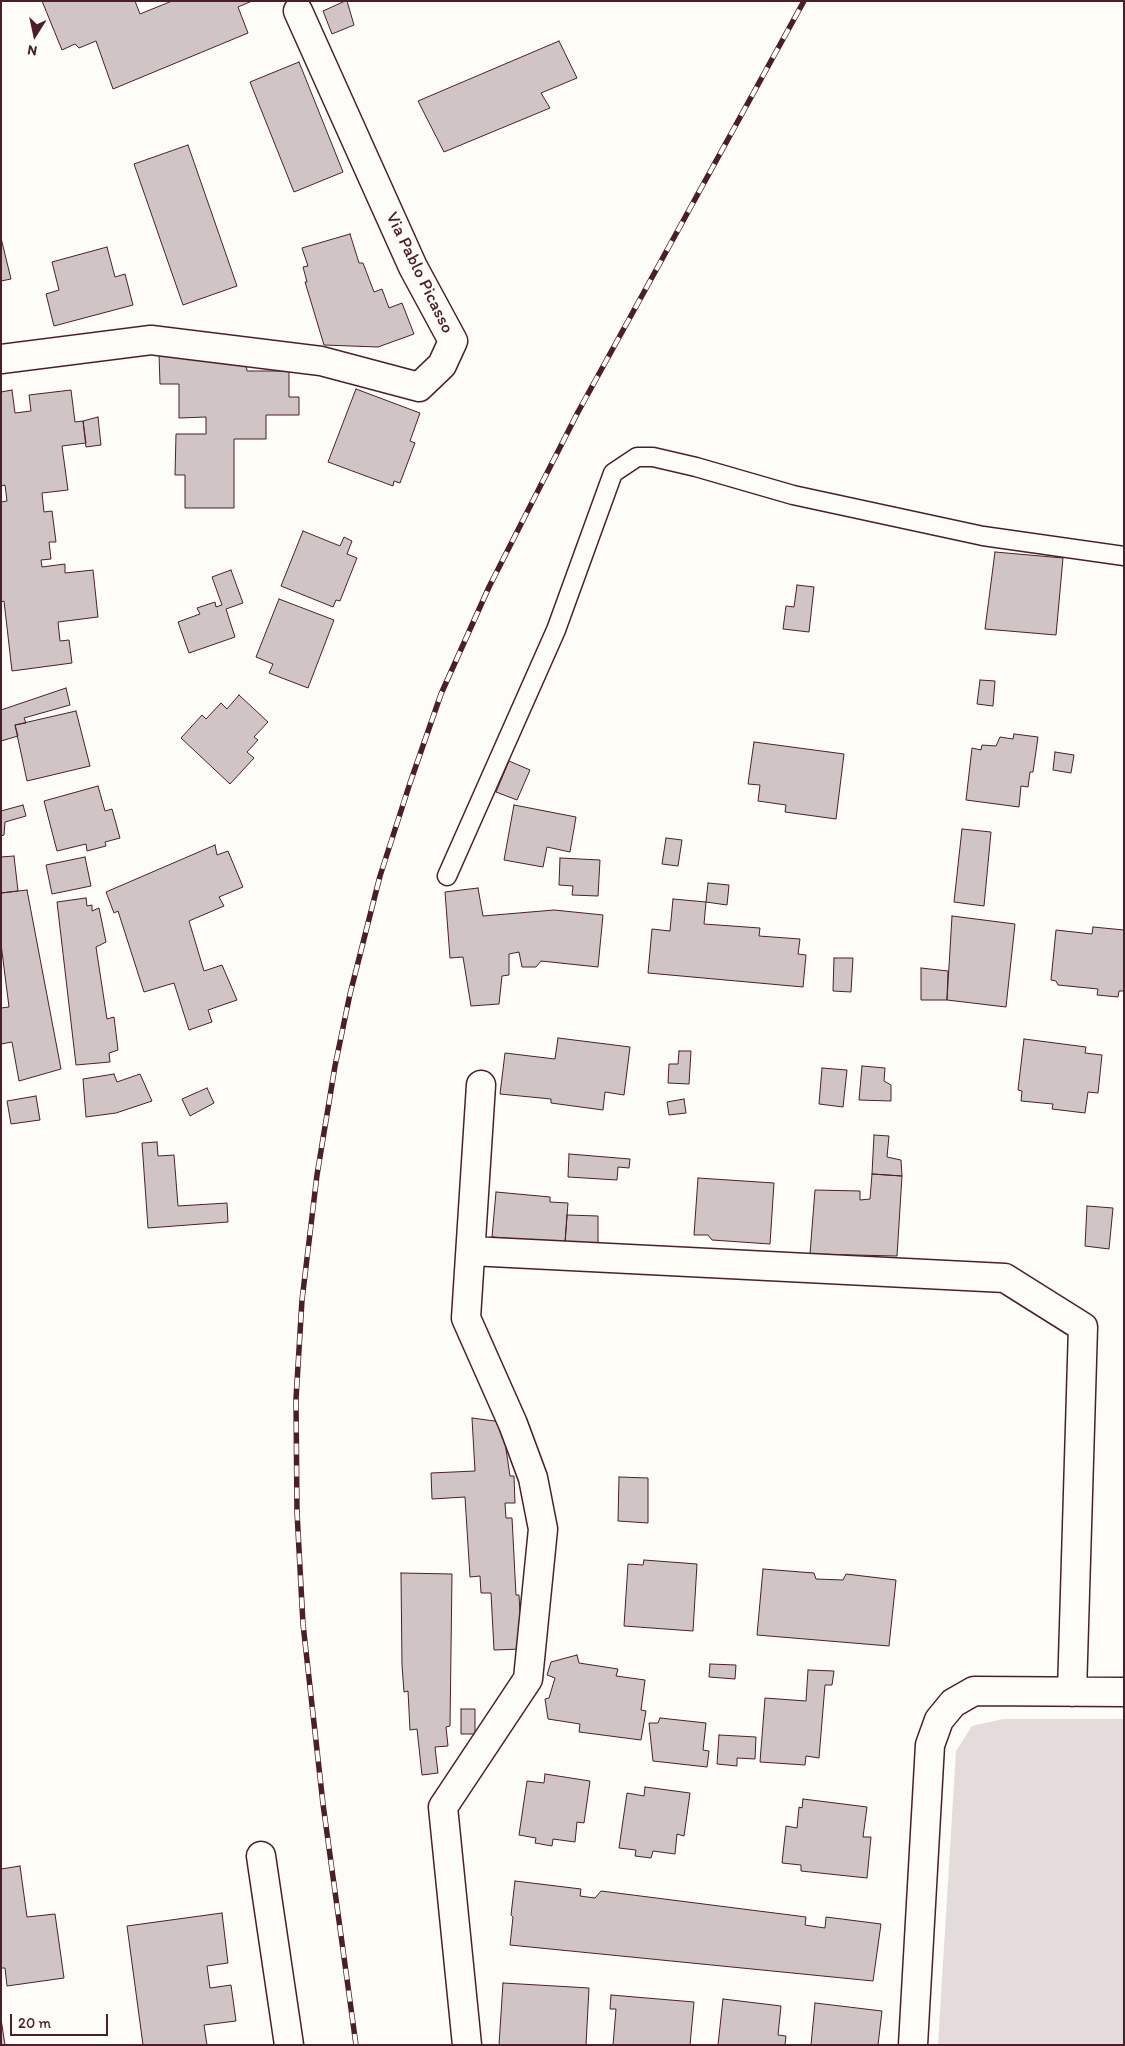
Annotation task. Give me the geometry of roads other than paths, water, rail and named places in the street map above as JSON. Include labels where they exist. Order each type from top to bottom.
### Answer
[{"type":"street","name":"Via Pablo Picasso","points":[[1,359],[151,340],[321,361],[419,387],[442,365],[453,341],[413,267],[298,11]]},
{"type":"street","points":[[467,2045],[443,1807],[528,1679],[543,1529],[530,1469],[513,1424],[466,1318],[481,1085]]},
{"type":"street","points":[[470,1251],[1005,1278],[1083,1327],[1072,1692]]},
{"type":"street","points":[[913,2045],[930,1745],[939,1720],[953,1704],[974,1691],[1124,1692]]},
{"type":"street","points":[[261,1856],[289,2045]]},
{"type":"lane","points":[[447,876],[556,630],[613,473],[638,457],[653,457],[793,495],[984,536],[1124,556]]},
{"type":"railway","points":[[356,2045],[323,1804],[303,1624],[297,1512],[296,1399],[302,1300],[317,1175],[335,1066],[350,994],[380,876],[410,783],[441,694],[489,587],[578,412],[804,1]]}]
